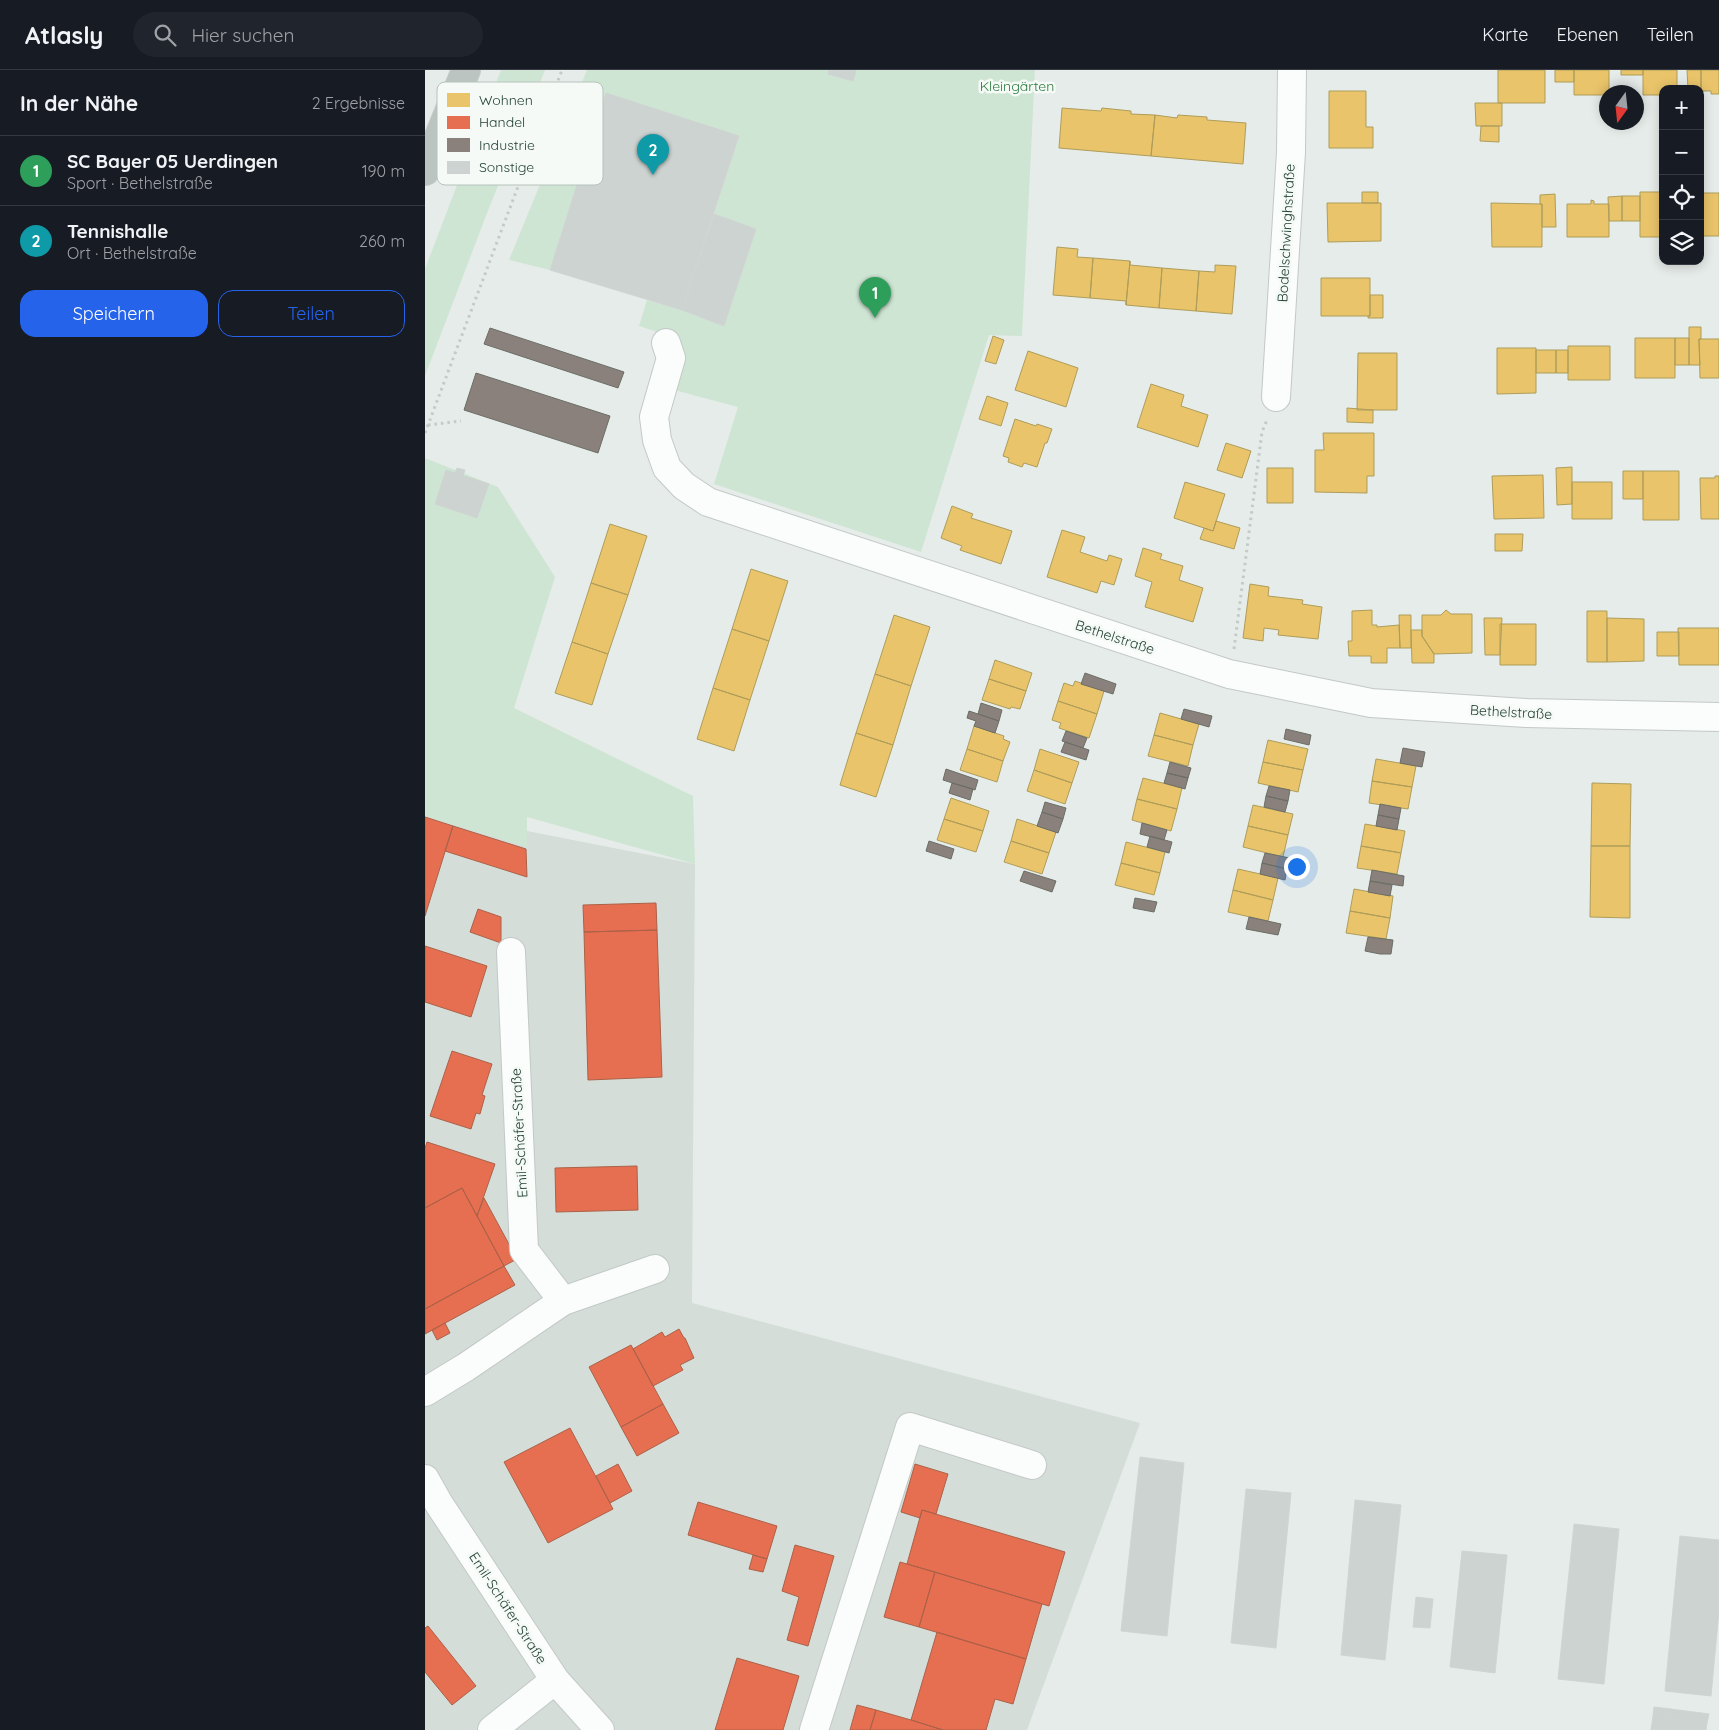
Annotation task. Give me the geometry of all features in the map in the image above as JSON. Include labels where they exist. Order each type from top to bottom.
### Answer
[{"type":"highway","points":[[461,82],[466,70]]},
{"type":"highway","points":[[425,171],[437,141]]},
{"type":"street","name":"Bodelschwinghstraße","points":[[1276,397],[1291,152],[1292,70]]},
{"type":"street","name":"Bethelstraße","points":[[666,343],[671,358],[654,417],[657,440],[667,468],[684,486],[708,502],[1229,674],[1371,703],[1526,713],[1719,717]]},
{"type":"street","name":"Emil-Schäfer-Straße","points":[[511,952],[524,1250],[563,1301]]},
{"type":"street","points":[[425,1392],[563,1301],[655,1269]]},
{"type":"street","points":[[814,1730],[910,1427],[1032,1465]]},
{"type":"street","name":"Emil-Schäfer-Straße","points":[[426,1483],[555,1680],[600,1730]]},
{"type":"street","points":[[492,1730],[555,1680]]},
{"type":"path","points":[[557,82],[562,70]]},
{"type":"path","points":[[425,433],[519,185]]},
{"type":"path","points":[[1229,674],[1236,639],[1262,432],[1276,397]]},
{"type":"path","points":[[428,425],[461,421]]},
{"type":"shaded area","points":[[425,811],[695,864],[692,1303],[1140,1423],[1027,1730],[425,1730]]},
{"type":"green space","points":[[501,70],[545,70],[540,82],[496,82]]},
{"type":"green space","name":"Kleingärten","points":[[587,70],[1035,70],[1022,336],[989,335],[921,552],[714,484],[738,407],[674,390],[672,342],[657,332],[639,326],[647,300],[682,310],[724,326],[756,229],[714,214],[739,137],[606,93],[603,102],[603,82],[582,82]]},
{"type":"green space","points":[[457,185],[498,185],[425,376],[425,269]]},
{"type":"green space","points":[[540,185],[577,185],[550,270],[509,260]]},
{"type":"green space","points":[[425,458],[498,487],[555,577],[514,708],[693,796],[695,864],[527,817],[527,847],[425,816]]},
{"type":"building: Wohnen","points":[[1498,70],[1545,70],[1545,103],[1498,103]]},
{"type":"building: Wohnen","points":[[1555,70],[1574,70],[1574,82],[1555,82]]},
{"type":"building: Wohnen","points":[[1574,70],[1609,70],[1609,85],[1599,85],[1599,95],[1574,95]]},
{"type":"building: Wohnen","points":[[1621,70],[1643,70],[1643,75],[1621,75]]},
{"type":"building: Wohnen","points":[[1643,70],[1677,70],[1677,85],[1659,85],[1659,95],[1644,95]]},
{"type":"building: Wohnen","points":[[1687,70],[1701,70],[1701,85],[1688,85]]},
{"type":"building: Wohnen","points":[[1701,70],[1719,70],[1719,94],[1711,94],[1711,91],[1704,91],[1704,85],[1701,85]]},
{"type":"building: Wohnen","points":[[1329,91],[1366,91],[1366,127],[1373,127],[1373,148],[1329,148]]},
{"type":"building: Wohnen","points":[[1475,103],[1502,103],[1502,126],[1476,126]]},
{"type":"building: Wohnen","points":[[1062,108],[1101,111],[1102,108],[1131,111],[1131,114],[1155,115],[1151,156],[1059,148]]},
{"type":"building: Wohnen","points":[[1155,115],[1177,118],[1178,115],[1207,117],[1207,120],[1246,123],[1243,164],[1151,156]]},
{"type":"building: Wohnen","points":[[1481,126],[1499,126],[1499,142],[1480,141]]},
{"type":"building: Wohnen","points":[[1362,192],[1378,192],[1378,203],[1362,203]]},
{"type":"building: Wohnen","points":[[1640,192],[1659,192],[1659,237],[1640,237]]},
{"type":"building: Wohnen","points":[[1704,193],[1719,193],[1719,236],[1704,236]]},
{"type":"building: Wohnen","points":[[1555,194],[1556,227],[1542,227],[1540,195]]},
{"type":"building: Wohnen","points":[[1622,196],[1640,196],[1640,221],[1622,221]]},
{"type":"building: Wohnen","points":[[1622,196],[1622,221],[1609,221],[1608,197]]},
{"type":"building: Wohnen","points":[[1591,200],[1594,201],[1594,204],[1609,204],[1609,237],[1567,237],[1567,204],[1591,204]]},
{"type":"building: Wohnen","points":[[1327,203],[1381,203],[1381,241],[1328,242]]},
{"type":"building: Wohnen","points":[[1491,203],[1542,204],[1542,247],[1492,247]]},
{"type":"building: Wohnen","points":[[1057,247],[1078,249],[1077,257],[1093,258],[1090,298],[1053,295]]},
{"type":"building: Wohnen","points":[[1093,258],[1130,261],[1126,305],[1126,301],[1090,298]]},
{"type":"building: Wohnen","points":[[1130,261],[1130,265],[1162,268],[1159,308],[1126,305]]},
{"type":"building: Wohnen","points":[[1215,265],[1236,266],[1232,314],[1196,311],[1199,271],[1215,272]]},
{"type":"building: Wohnen","points":[[1162,268],[1199,271],[1196,311],[1159,308]]},
{"type":"building: Wohnen","points":[[1321,278],[1370,278],[1370,316],[1321,316]]},
{"type":"building: Wohnen","points":[[1370,295],[1383,295],[1383,318],[1368,318],[1370,316]]},
{"type":"building: Wohnen","points":[[1689,327],[1701,327],[1701,339],[1699,339],[1700,365],[1689,365]]},
{"type":"building: Wohnen","points":[[993,336],[1004,340],[996,364],[985,361]]},
{"type":"building: Wohnen","points":[[1635,338],[1675,338],[1675,378],[1635,378]]},
{"type":"building: Wohnen","points":[[1675,338],[1689,338],[1689,365],[1675,365]]},
{"type":"building: Wohnen","points":[[1699,339],[1719,339],[1719,378],[1700,378]]},
{"type":"building: Wohnen","points":[[1568,346],[1610,346],[1610,380],[1568,380]]},
{"type":"building: Wohnen","points":[[1497,348],[1536,348],[1536,393],[1497,394]]},
{"type":"building: Wohnen","points":[[1536,350],[1556,350],[1556,373],[1536,373]]},
{"type":"building: Wohnen","points":[[1556,350],[1568,350],[1568,373],[1556,373]]},
{"type":"building: Wohnen","points":[[1028,351],[1078,368],[1066,407],[1015,390]]},
{"type":"building: Wohnen","points":[[1358,353],[1397,353],[1397,410],[1357,410]]},
{"type":"building: Wohnen","points":[[1151,384],[1184,395],[1181,406],[1208,415],[1198,447],[1137,427]]},
{"type":"building: Wohnen","points":[[987,396],[1008,403],[1001,426],[979,419]]},
{"type":"building: Wohnen","points":[[1347,408],[1373,410],[1373,423],[1347,422]]},
{"type":"building: Wohnen","points":[[1015,419],[1052,429],[1037,467],[1024,463],[1022,467],[1008,462],[1009,458],[1003,456]]},
{"type":"building: Wohnen","points":[[1323,433],[1374,433],[1374,476],[1367,476],[1367,493],[1315,492],[1315,450],[1324,450]]},
{"type":"building: Wohnen","points":[[1226,443],[1251,451],[1242,478],[1217,470]]},
{"type":"building: Wohnen","points":[[1572,467],[1572,504],[1557,505],[1556,468]]},
{"type":"building: Wohnen","points":[[1267,468],[1293,468],[1293,503],[1267,503]]},
{"type":"building: Wohnen","points":[[1623,471],[1643,471],[1643,499],[1623,499]]},
{"type":"building: Wohnen","points":[[1643,471],[1679,471],[1679,520],[1643,520]]},
{"type":"building: Wohnen","points":[[1543,475],[1544,518],[1494,519],[1492,476]]},
{"type":"building: Wohnen","points":[[1715,476],[1719,476],[1719,519],[1701,519],[1700,478],[1715,478]]},
{"type":"building: Wohnen","points":[[1185,482],[1225,494],[1213,531],[1174,518]]},
{"type":"building: Wohnen","points":[[1572,482],[1612,482],[1612,519],[1572,519]]},
{"type":"building: Wohnen","points":[[952,506],[973,514],[971,518],[1012,531],[1001,564],[960,550],[962,546],[941,538]]},
{"type":"building: Wohnen","points":[[1216,521],[1240,528],[1234,549],[1200,539],[1204,528],[1213,531]]},
{"type":"building: Wohnen","points":[[610,524],[647,536],[628,595],[591,583]]},
{"type":"building: Wohnen","points":[[1062,530],[1085,537],[1080,552],[1107,561],[1109,555],[1122,559],[1114,585],[1101,581],[1097,593],[1047,577]]},
{"type":"building: Wohnen","points":[[1495,534],[1523,534],[1522,551],[1495,551]]},
{"type":"building: Wohnen","points":[[1143,548],[1162,554],[1160,559],[1183,566],[1179,580],[1203,588],[1193,622],[1145,607],[1152,582],[1135,576]]},
{"type":"building: Wohnen","points":[[751,569],[788,581],[769,641],[732,629]]},
{"type":"building: Wohnen","points":[[591,583],[628,595],[608,654],[572,642]]},
{"type":"building: Wohnen","points":[[1250,584],[1269,587],[1268,596],[1303,600],[1302,604],[1322,607],[1318,639],[1278,635],[1279,630],[1264,628],[1263,641],[1243,638]]},
{"type":"building: Wohnen","points":[[1372,610],[1372,625],[1377,625],[1377,627],[1399,625],[1400,648],[1387,648],[1387,663],[1371,663],[1371,656],[1349,656],[1348,641],[1352,641],[1352,611]]},
{"type":"building: Wohnen","points":[[1446,610],[1451,614],[1472,614],[1472,653],[1434,654],[1422,636],[1422,615],[1441,615]]},
{"type":"building: Wohnen","points":[[1587,611],[1607,611],[1607,662],[1587,662]]},
{"type":"building: Wohnen","points":[[894,615],[930,627],[911,686],[875,674]]},
{"type":"building: Wohnen","points":[[1399,615],[1411,615],[1411,648],[1400,648]]},
{"type":"building: Wohnen","points":[[1484,618],[1502,618],[1500,655],[1485,655]]},
{"type":"building: Wohnen","points":[[1607,618],[1644,619],[1644,661],[1607,662]]},
{"type":"building: Wohnen","points":[[1500,624],[1536,624],[1536,665],[1500,665]]},
{"type":"building: Wohnen","points":[[1678,628],[1719,628],[1719,665],[1679,665]]},
{"type":"building: Wohnen","points":[[732,629],[769,641],[750,700],[713,688]]},
{"type":"building: Wohnen","points":[[1411,630],[1422,630],[1422,636],[1434,654],[1434,663],[1412,663]]},
{"type":"building: Wohnen","points":[[1657,632],[1679,632],[1679,656],[1657,656]]},
{"type":"building: Wohnen","points":[[572,642],[608,654],[592,705],[555,693]]},
{"type":"building: Wohnen","points":[[995,660],[1032,673],[1026,691],[989,679]]},
{"type":"building: Wohnen","points":[[875,674],[911,686],[893,745],[856,733]]},
{"type":"building: Wohnen","points":[[989,679],[1026,691],[1020,709],[1011,707],[1010,709],[982,700]]},
{"type":"building: Wohnen","points":[[1075,681],[1104,691],[1097,714],[1058,701],[1064,683],[1073,686]]},
{"type":"building: Wohnen","points":[[713,688],[750,700],[734,751],[697,739]]},
{"type":"building: Wohnen","points":[[1058,701],[1097,714],[1089,738],[1059,728],[1061,723],[1052,720]]},
{"type":"building: Wohnen","points":[[1160,713],[1199,724],[1193,745],[1154,735]]},
{"type":"building: Wohnen","points":[[974,726],[1004,736],[1003,739],[1010,742],[1003,761],[967,749]]},
{"type":"building: Wohnen","points":[[856,733],[893,745],[876,797],[840,785]]},
{"type":"building: Wohnen","points":[[1154,735],[1193,745],[1188,766],[1148,756]]},
{"type":"building: Wohnen","points":[[1268,740],[1308,749],[1303,770],[1263,762]]},
{"type":"building: Wohnen","points":[[967,749],[1003,761],[997,782],[960,770]]},
{"type":"building: Wohnen","points":[[1040,749],[1079,762],[1072,783],[1034,770]]},
{"type":"building: Wohnen","points":[[1376,759],[1416,766],[1412,787],[1372,781]]},
{"type":"building: Wohnen","points":[[1263,762],[1303,770],[1298,792],[1258,783]]},
{"type":"building: Wohnen","points":[[1034,770],[1072,783],[1065,804],[1027,791]]},
{"type":"building: Wohnen","points":[[1143,778],[1182,788],[1177,809],[1137,799]]},
{"type":"building: Wohnen","points":[[1372,781],[1412,787],[1408,809],[1369,803]]},
{"type":"building: Wohnen","points":[[1592,783],[1631,784],[1630,846],[1591,846]]},
{"type":"building: Wohnen","points":[[951,798],[989,811],[983,831],[944,819]]},
{"type":"building: Wohnen","points":[[1137,799],[1177,809],[1171,831],[1132,820]]},
{"type":"building: Wohnen","points":[[1253,805],[1293,814],[1288,835],[1248,826]]},
{"type":"building: Wohnen","points":[[944,819],[983,831],[976,852],[937,840]]},
{"type":"building: Wohnen","points":[[1017,819],[1056,832],[1049,853],[1011,841]]},
{"type":"building: Wohnen","points":[[1365,824],[1405,831],[1401,853],[1361,846]]},
{"type":"building: Wohnen","points":[[1248,826],[1288,835],[1283,857],[1243,847]]},
{"type":"building: Wohnen","points":[[1011,841],[1049,853],[1042,874],[1004,862]]},
{"type":"building: Wohnen","points":[[1126,842],[1165,852],[1160,873],[1121,863]]},
{"type":"building: Wohnen","points":[[1361,846],[1401,853],[1397,874],[1357,868]]},
{"type":"building: Wohnen","points":[[1591,846],[1630,846],[1630,918],[1590,917]]},
{"type":"building: Wohnen","points":[[1121,863],[1160,873],[1154,895],[1115,885]]},
{"type":"building: Wohnen","points":[[1238,869],[1278,878],[1273,900],[1233,890]]},
{"type":"building: Wohnen","points":[[1354,889],[1393,896],[1390,918],[1350,911]]},
{"type":"building: Wohnen","points":[[1233,890],[1273,900],[1268,921],[1228,912]]},
{"type":"building: Wohnen","points":[[1350,911],[1390,918],[1386,939],[1346,933]]},
{"type":"building: Handel","points":[[425,817],[453,826],[425,916]]},
{"type":"building: Handel","points":[[453,826],[526,849],[527,877],[445,851]]},
{"type":"building: Handel","points":[[656,903],[657,930],[584,932],[583,905]]},
{"type":"building: Handel","points":[[478,909],[501,917],[501,943],[470,932]]},
{"type":"building: Handel","points":[[657,930],[662,1077],[588,1080],[584,932]]},
{"type":"building: Handel","points":[[425,946],[487,966],[471,1017],[425,1002]]},
{"type":"building: Handel","points":[[452,1051],[492,1064],[482,1095],[485,1096],[480,1114],[476,1113],[471,1129],[430,1116]]},
{"type":"building: Handel","points":[[427,1142],[495,1164],[477,1216],[462,1188],[425,1208],[425,1148]]},
{"type":"building: Handel","points":[[637,1166],[638,1210],[556,1212],[555,1168]]},
{"type":"building: Handel","points":[[462,1188],[504,1266],[425,1309],[425,1208]]},
{"type":"building: Handel","points":[[484,1198],[517,1259],[504,1266],[477,1216]]},
{"type":"building: Handel","points":[[504,1266],[515,1285],[425,1334],[425,1309]]},
{"type":"building: Handel","points":[[445,1323],[450,1333],[437,1340],[432,1330]]},
{"type":"building: Handel","points":[[679,1329],[694,1358],[680,1365],[683,1370],[653,1386],[633,1349],[662,1332],[665,1337]]},
{"type":"building: Handel","points":[[631,1345],[663,1404],[621,1427],[589,1367]]},
{"type":"building: Handel","points":[[663,1404],[679,1433],[637,1456],[621,1427]]},
{"type":"building: Handel","points":[[570,1428],[613,1509],[548,1543],[504,1462]]},
{"type":"building: Handel","points":[[618,1464],[632,1491],[610,1503],[596,1476]]},
{"type":"building: Handel","points":[[915,1464],[948,1474],[936,1514],[922,1510],[920,1518],[901,1512]]},
{"type":"building: Handel","points":[[698,1502],[777,1526],[767,1559],[688,1535]]},
{"type":"building: Handel","points":[[922,1510],[1065,1552],[1049,1606],[907,1564]]},
{"type":"building: Handel","points":[[795,1545],[834,1556],[808,1646],[787,1640],[799,1597],[782,1591]]},
{"type":"building: Handel","points":[[753,1555],[767,1559],[763,1572],[749,1569]]},
{"type":"building: Handel","points":[[900,1562],[935,1572],[919,1627],[884,1617]]},
{"type":"building: Handel","points":[[935,1572],[1042,1604],[1026,1659],[919,1627]]},
{"type":"building: Handel","points":[[428,1626],[476,1686],[452,1705],[425,1672],[425,1628]]},
{"type":"building: Handel","points":[[937,1632],[1026,1659],[1013,1704],[995,1699],[986,1730],[943,1730],[911,1720]]},
{"type":"building: Handel","points":[[737,1658],[799,1676],[783,1730],[715,1730]]},
{"type":"building: Handel","points":[[857,1705],[876,1710],[870,1730],[850,1730]]},
{"type":"building: Handel","points":[[876,1710],[911,1720],[943,1730],[870,1730]]},
{"type":"building: Industrie","points":[[490,328],[624,372],[618,388],[484,344]]},
{"type":"building: Industrie","points":[[476,373],[610,416],[598,453],[464,410]]},
{"type":"building: Industrie","points":[[1085,673],[1116,684],[1113,694],[1081,684]]},
{"type":"building: Industrie","points":[[981,703],[1002,710],[999,721],[978,714]]},
{"type":"building: Industrie","points":[[1184,709],[1212,716],[1209,727],[1181,719]]},
{"type":"building: Industrie","points":[[969,711],[999,721],[995,733],[974,726],[976,721],[967,718]]},
{"type":"building: Industrie","points":[[1286,729],[1311,735],[1309,745],[1284,739]]},
{"type":"building: Industrie","points":[[1066,731],[1087,738],[1083,748],[1062,741]]},
{"type":"building: Industrie","points":[[1065,742],[1089,750],[1086,760],[1061,752]]},
{"type":"building: Industrie","points":[[1403,748],[1425,752],[1422,767],[1400,763]]},
{"type":"building: Industrie","points":[[1170,762],[1191,768],[1188,778],[1167,773]]},
{"type":"building: Industrie","points":[[946,769],[978,780],[975,790],[943,780]]},
{"type":"building: Industrie","points":[[1167,773],[1188,778],[1185,789],[1164,783]]},
{"type":"building: Industrie","points":[[952,783],[973,789],[970,800],[949,793]]},
{"type":"building: Industrie","points":[[1269,786],[1290,790],[1288,801],[1266,796]]},
{"type":"building: Industrie","points":[[1266,796],[1288,801],[1285,812],[1264,807]]},
{"type":"building: Industrie","points":[[1045,802],[1066,808],[1063,819],[1042,812]]},
{"type":"building: Industrie","points":[[1380,804],[1401,808],[1399,819],[1378,815]]},
{"type":"building: Industrie","points":[[1042,812],[1063,819],[1058,833],[1037,826]]},
{"type":"building: Industrie","points":[[1378,815],[1399,819],[1397,830],[1376,826]]},
{"type":"building: Industrie","points":[[1142,823],[1167,830],[1164,840],[1140,834]]},
{"type":"building: Industrie","points":[[1150,836],[1172,842],[1169,853],[1147,847]]},
{"type":"building: Industrie","points":[[929,841],[954,849],[951,859],[926,851]]},
{"type":"building: Industrie","points":[[1265,853],[1290,858],[1287,869],[1262,863]]},
{"type":"building: Industrie","points":[[1262,863],[1287,869],[1285,880],[1260,874]]},
{"type":"building: Industrie","points":[[1372,870],[1404,876],[1403,886],[1370,881]]},
{"type":"building: Industrie","points":[[1024,871],[1056,881],[1052,892],[1020,881]]},
{"type":"building: Industrie","points":[[1370,881],[1392,885],[1390,896],[1368,892]]},
{"type":"building: Industrie","points":[[1135,898],[1157,902],[1154,912],[1133,908]]},
{"type":"building: Industrie","points":[[1249,917],[1281,924],[1278,935],[1246,929]]},
{"type":"building: Industrie","points":[[1368,937],[1393,940],[1391,954],[1365,951]]},
{"type":"building: Sonstige","points":[[829,70],[856,71],[853,81],[828,74]]},
{"type":"building: Sonstige","points":[[606,93],[739,136],[682,310],[550,270],[577,185],[603,185],[603,102]]},
{"type":"building: Sonstige","points":[[714,214],[756,229],[724,326],[682,310]]},
{"type":"building: Sonstige","points":[[457,468],[465,470],[463,476],[455,473]]},
{"type":"building: Sonstige","points":[[446,470],[489,484],[477,518],[435,504]]},
{"type":"building: Sonstige","points":[[1140,1457],[1184,1463],[1167,1636],[1121,1631]]},
{"type":"building: Sonstige","points":[[1246,1489],[1291,1493],[1276,1648],[1231,1643]]},
{"type":"building: Sonstige","points":[[1355,1500],[1401,1505],[1385,1660],[1341,1655]]},
{"type":"building: Sonstige","points":[[1574,1524],[1619,1529],[1604,1684],[1558,1679]]},
{"type":"building: Sonstige","points":[[1680,1536],[1719,1540],[1719,1611],[1711,1696],[1665,1691]]},
{"type":"building: Sonstige","points":[[1462,1551],[1507,1555],[1495,1673],[1450,1667]]},
{"type":"building: Sonstige","points":[[1416,1597],[1433,1599],[1430,1628],[1413,1627]]},
{"type":"building: Sonstige","points":[[1654,1707],[1671,1709],[1669,1718],[1653,1716]]},
{"type":"building: Sonstige","points":[[1671,1709],[1709,1714],[1707,1723],[1669,1718]]},
{"type":"building: Sonstige","points":[[1653,1716],[1707,1723],[1706,1730],[1651,1730]]},
{"type":"place","name":"Tennishalle","points":[[653,175]]},
{"type":"place","name":"SC Bayer 05 Uerdingen","points":[[875,318]]}]
